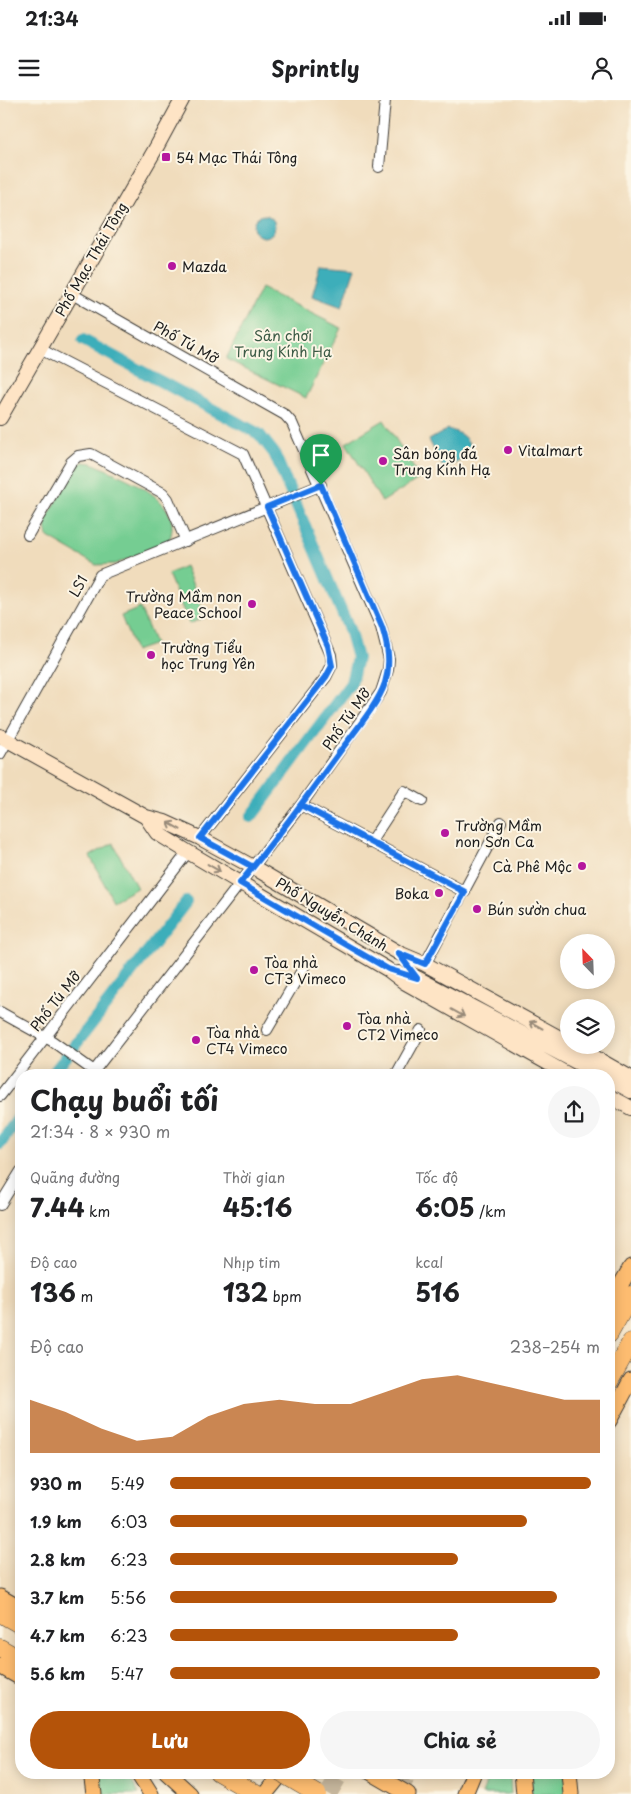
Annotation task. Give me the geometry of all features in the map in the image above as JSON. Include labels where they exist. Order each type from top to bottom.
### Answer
[{"type":"highway","points":[[615,1323],[631,1295]]},
{"type":"highway","points":[[615,1371],[631,1342]]},
{"type":"highway","points":[[0,1613],[15,1622]]},
{"type":"highway","points":[[0,1648],[15,1657]]},
{"type":"highway","points":[[230,1779],[256,1794]]},
{"type":"highway","points":[[292,1779],[317,1794]]},
{"type":"main road","points":[[615,1295],[631,1267]]},
{"type":"main road","points":[[615,1410],[631,1380]]},
{"type":"main road","points":[[0,1597],[15,1606]]},
{"type":"main road","points":[[0,1666],[15,1675]]},
{"type":"main road","points":[[92,1779],[94,1794]]},
{"type":"main road","points":[[141,1779],[150,1794]]},
{"type":"main road","points":[[174,1779],[190,1794]]},
{"type":"main road","points":[[265,1794],[276,1779]]},
{"type":"main road","points":[[382,1779],[408,1794]]},
{"type":"main road","points":[[465,1794],[471,1779]]},
{"type":"main road","points":[[523,1779],[524,1794]]},
{"type":"main road","points":[[570,1779],[571,1794]]},
{"type":"street","name":"Phố Mạc Thái Tông","points":[[0,418],[182,100]]},
{"type":"street","points":[[379,166],[385,100]]},
{"type":"street","name":"Phố Tú Mỡ","points":[[72,294],[285,415],[299,433],[382,627],[388,650],[388,670],[381,692],[301,805],[95,1069]]},
{"type":"street","points":[[40,349],[239,450],[247,460],[328,646],[332,666],[326,677],[200,838]]},
{"type":"street","points":[[28,535],[71,462],[78,456],[91,454],[162,493],[168,499],[186,541]]},
{"type":"street","name":"LS1","points":[[0,754],[4,738],[100,575],[321,485]]},
{"type":"street","name":"Phố Nguyễn Chánh","points":[[4,738],[146,817],[165,822],[200,838],[253,867],[398,953],[425,964],[560,1038]]},
{"type":"street","points":[[370,843],[404,790],[422,801]]},
{"type":"street","points":[[301,805],[465,892]]},
{"type":"street","name":"Phố Nguyễn Chánh","points":[[146,817],[158,833],[188,852],[388,969],[404,982],[558,1069]]},
{"type":"street","points":[[425,964],[501,822]]},
{"type":"street","name":"Phố Tú Mỡ","points":[[23,1069],[48,1039],[188,852]]},
{"type":"street","points":[[398,953],[417,978]]},
{"type":"street","points":[[266,1030],[305,965]]},
{"type":"street","points":[[388,969],[417,978],[590,1069]]},
{"type":"street","points":[[0,1012],[48,1039],[88,1069]]},
{"type":"street","points":[[399,1069],[421,1030]]},
{"type":"street","points":[[588,1054],[615,1069]]},
{"type":"street","points":[[615,1069],[631,1078]]},
{"type":"street","name":"Phố Tú Mỡ","points":[[0,1096],[15,1078]]},
{"type":"street","points":[[615,1082],[631,1091]]},
{"type":"street","points":[[615,1099],[631,1108]]},
{"type":"street","points":[[0,1205],[15,1181]]},
{"type":"green space","name":"Sân chơi Trung Kính Hạ","points":[[261,288],[341,328],[306,398],[226,359]]},
{"type":"green space","name":"Sân bóng đá Trung Kính Hạ","points":[[384,420],[420,478],[382,502],[346,443]]},
{"type":"green space","points":[[83,462],[92,463],[134,482],[160,501],[169,513],[172,526],[169,541],[116,564],[96,565],[48,537],[45,521],[78,465]]},
{"type":"green space","points":[[185,566],[206,617],[189,624],[168,574]]},
{"type":"green space","points":[[140,608],[155,644],[135,651],[121,616]]},
{"type":"green space","points":[[113,843],[137,888],[113,901],[90,856]]},
{"type":"green space","points":[[97,1779],[130,1779],[139,1794],[99,1794]]},
{"type":"green space","points":[[488,1779],[510,1779],[511,1794],[482,1794]]},
{"type":"green space","points":[[530,1779],[567,1779],[568,1794],[532,1794]]},
{"type":"water","points":[[264,215],[272,218],[275,226],[272,234],[264,237],[256,234],[253,226],[256,218]]},
{"type":"water","points":[[321,265],[355,268],[342,307],[312,296]]},
{"type":"water","points":[[448,429],[465,438],[470,444],[473,454],[444,469],[429,440]]},
{"type":"waterway","points":[[83,340],[259,434],[274,453],[349,629],[357,658],[351,683],[251,817]]},
{"type":"waterway","points":[[57,1069],[186,902]]},
{"type":"waterway","points":[[0,1144],[15,1123]]},
{"type":"tunnel","points":[[328,1794],[337,1779]]},
{"type":"tunnel","points":[[397,1794],[405,1779]]},
{"type":"place","name":"54 Mạc Thái Tông","points":[[166,157]]},
{"type":"place","name":"Mazda","points":[[172,266]]},
{"type":"place","name":"Vitalmart","points":[[508,450]]},
{"type":"place","name":"Sân bóng đá Trung Kính Hạ","points":[[383,461]]},
{"type":"place","name":"Trường Mầm non Peace School","points":[[252,604]]},
{"type":"place","name":"Trường Tiểu học Trung Yên","points":[[151,655]]},
{"type":"place","name":"Trường Mầm non Sơn Ca","points":[[445,833]]},
{"type":"place","name":"Cà Phê Mộc","points":[[582,866]]},
{"type":"place","name":"Boka","points":[[439,893]]},
{"type":"place","name":"Bún sườn chua","points":[[477,909]]},
{"type":"place","name":"Tòa nhà CT3 Vimeco","points":[[254,970]]},
{"type":"place","name":"Tòa nhà CT2 Vimeco","points":[[347,1026]]},
{"type":"place","name":"Tòa nhà CT4 Vimeco","points":[[196,1040]]},
{"type":"route","points":[[321,485],[267,507],[328,646],[332,666],[326,677],[200,838],[253,867],[280,831],[301,805],[465,892],[425,964],[398,953],[417,978],[388,969],[240,883],[253,867],[301,805],[351,737],[381,692],[388,670],[388,650],[382,627],[321,485]]}]
